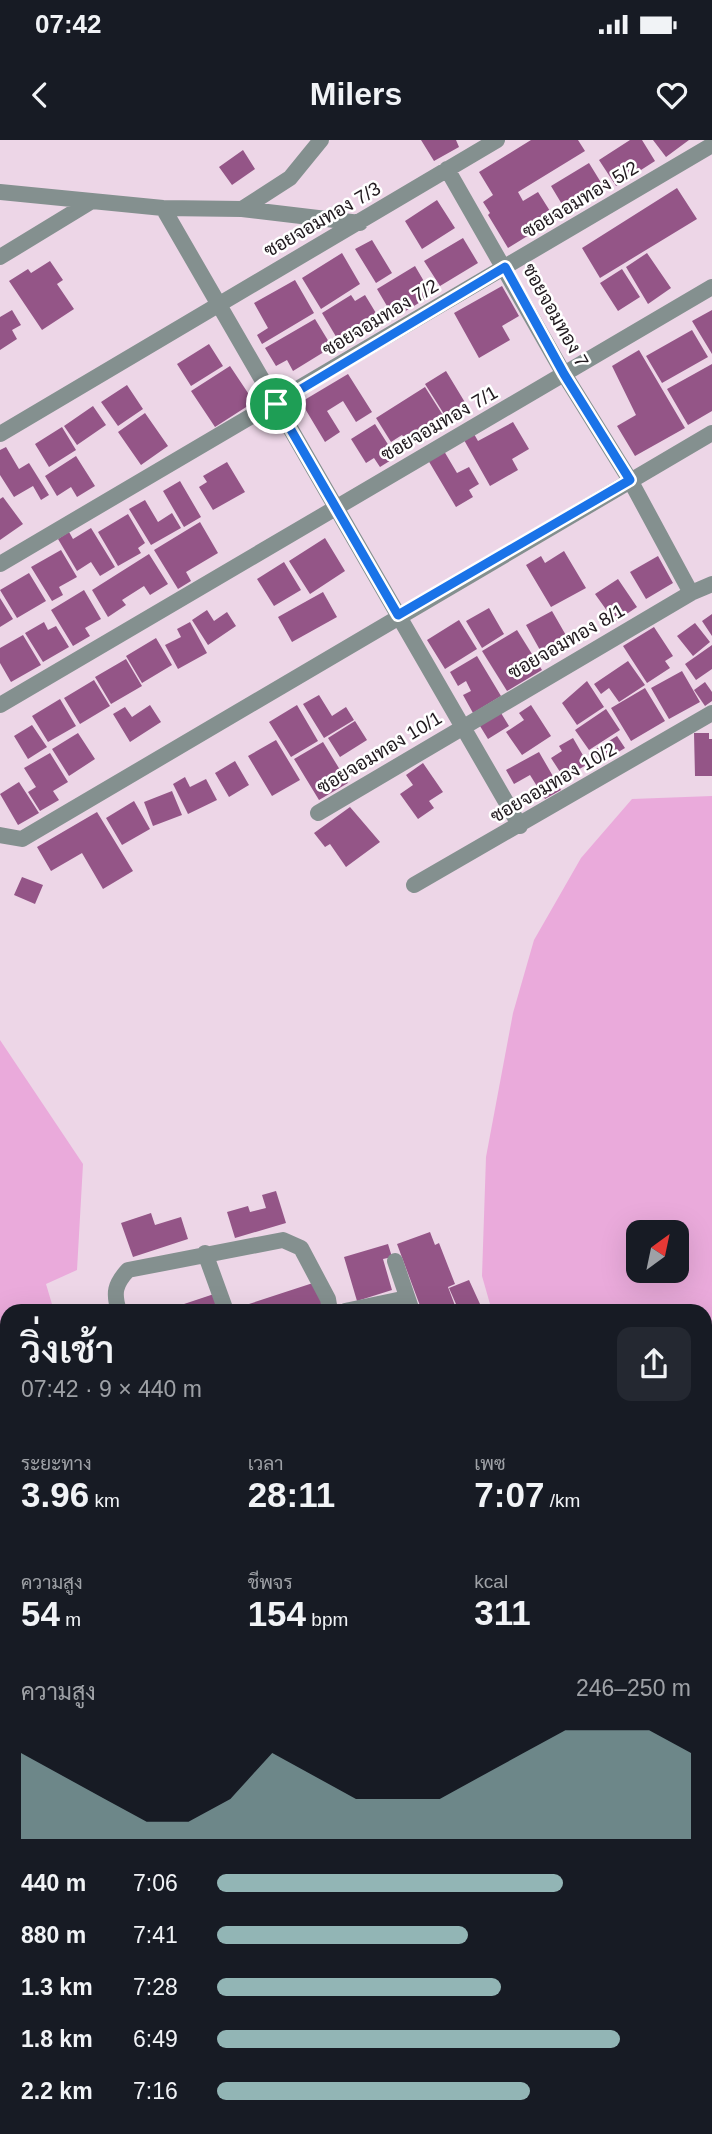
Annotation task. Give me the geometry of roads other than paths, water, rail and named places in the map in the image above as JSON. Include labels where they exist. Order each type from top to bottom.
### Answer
[{"type":"street","points":[[242,209],[290,178],[321,140]]},
{"type":"street","name":"ซอยจอมทอง 7/3","points":[[0,434],[218,303],[360,223],[447,169],[472,146],[497,140]]},
{"type":"street","name":"ซอยจอมทอง 5/2","points":[[505,267],[712,145]]},
{"type":"street","name":"ซอยจอมทอง 7","points":[[447,169],[564,374],[630,480],[691,593]]},
{"type":"street","points":[[0,192],[163,208],[242,209],[360,223]]},
{"type":"street","points":[[0,257],[92,201]]},
{"type":"street","points":[[163,208],[520,826]]},
{"type":"street","name":"ซอยจอมทอง 7/2","points":[[0,564],[505,267]]},
{"type":"street","name":"ซอยจอมทอง 7/1","points":[[0,705],[712,287]]},
{"type":"street","points":[[0,835],[22,839],[398,615],[712,433]]},
{"type":"street","name":"ซอยจอมทอง 8/1","points":[[463,726],[691,593],[712,584]]},
{"type":"street","name":"ซอยจอมทอง 10/2","points":[[414,885],[712,713]]},
{"type":"street","name":"ซอยจอมทอง 10/1","points":[[318,813],[463,726]]},
{"type":"street","points":[[117,1304],[117,1281],[128,1270],[283,1240],[301,1248],[329,1304]]},
{"type":"street","points":[[205,1253],[223,1304]]},
{"type":"street","points":[[395,1261],[410,1304]]}]
